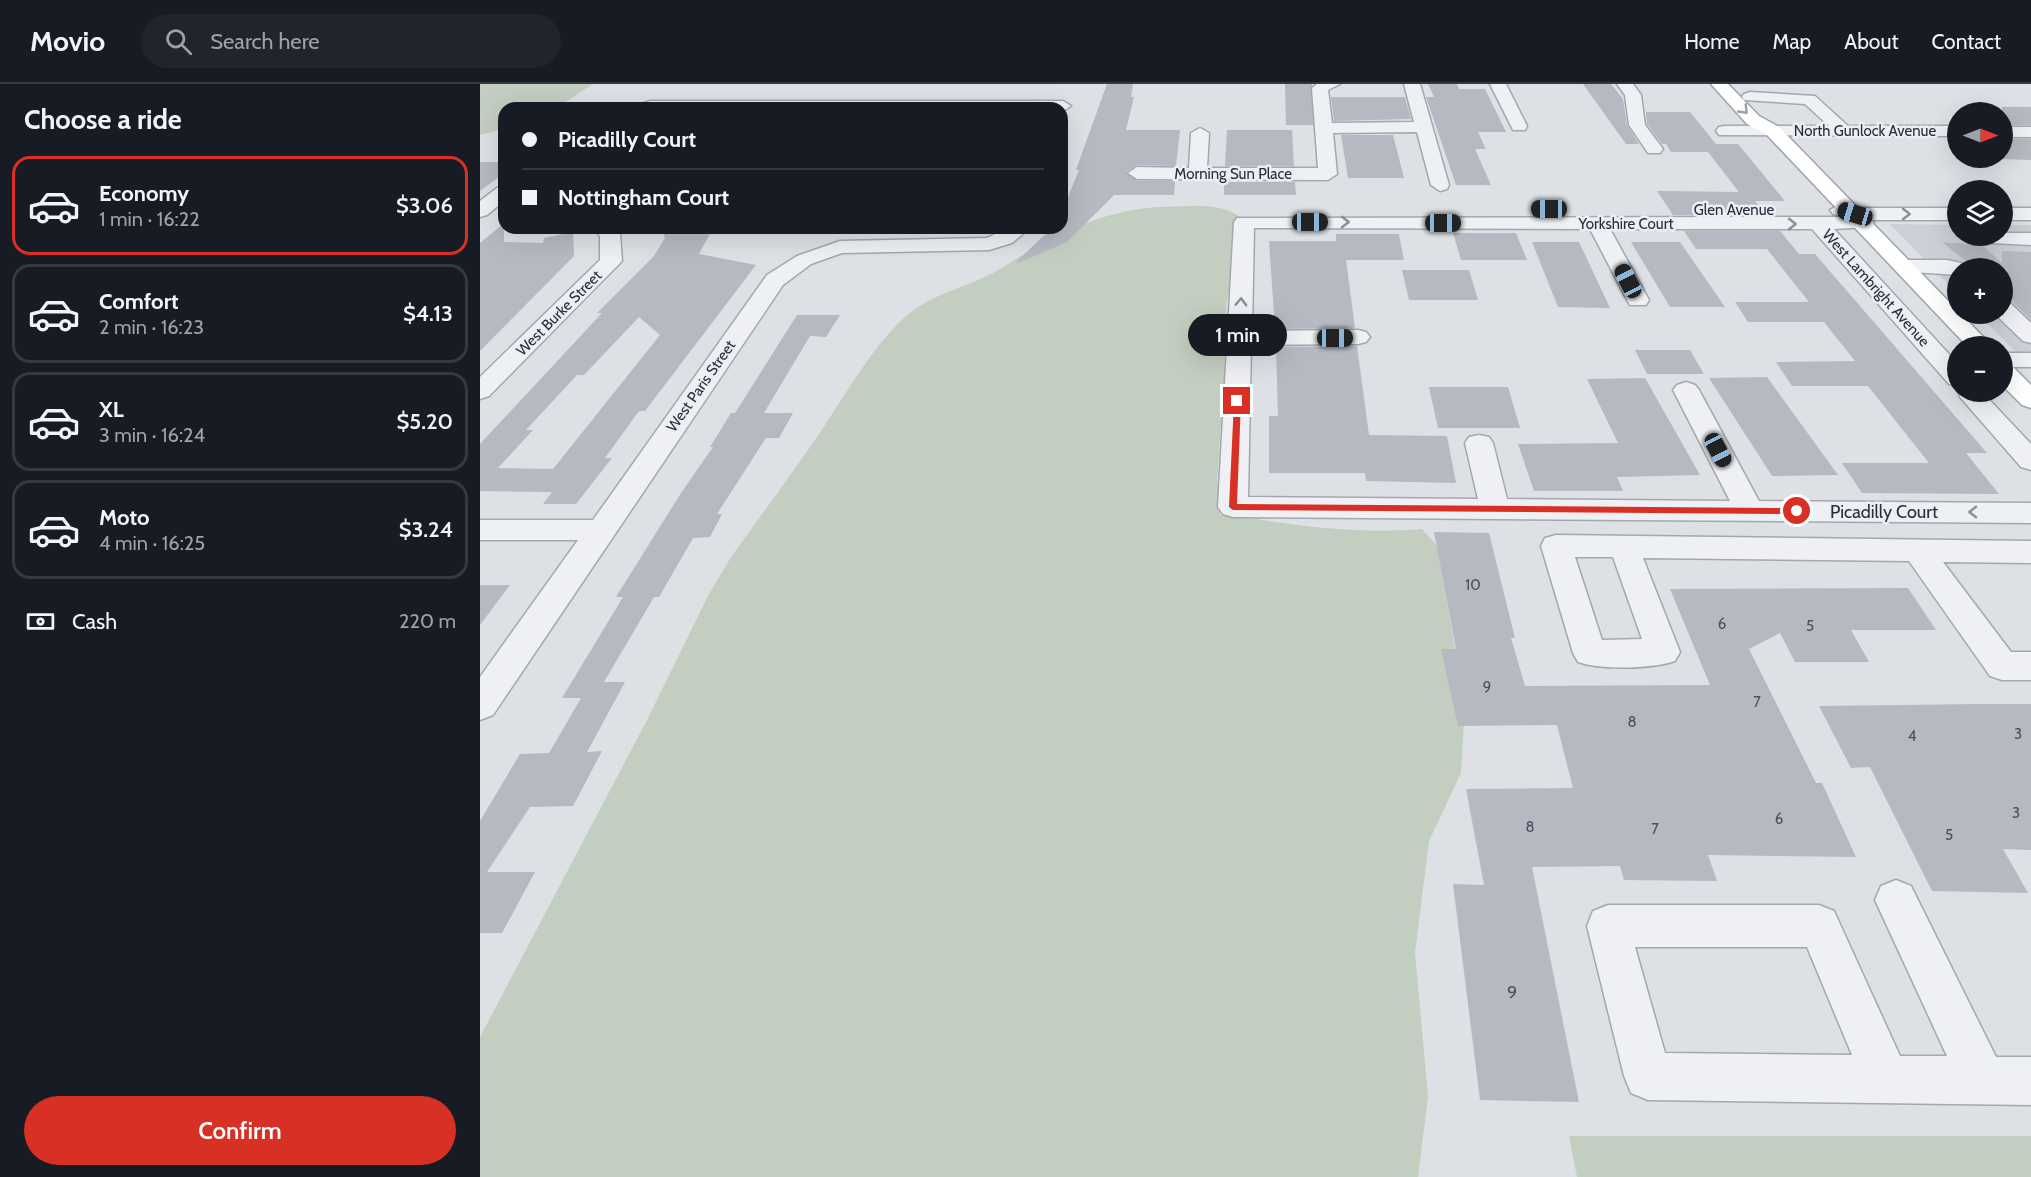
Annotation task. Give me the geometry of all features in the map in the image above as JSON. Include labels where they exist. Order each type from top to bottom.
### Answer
[{"type":"main road","points":[[1719,84],[1753,120],[1773,130],[1860,218],[1971,336]]},
{"type":"main road","points":[[1737,84],[1770,118],[1773,130]]},
{"type":"main road","points":[[2013,381],[2031,400]]},
{"type":"street","points":[[1412,84],[1440,185]]},
{"type":"street","points":[[1498,84],[1519,126]]},
{"type":"street","points":[[1625,84],[1633,95],[1637,125],[1654,148]]},
{"type":"street","points":[[1326,86],[1325,128],[1424,127]]},
{"type":"street","points":[[660,102],[677,92]]},
{"type":"street","points":[[1750,97],[1809,99],[1844,131]]},
{"type":"street","name":"Morning Sun Place","points":[[1137,173],[1328,174],[1325,128]]},
{"type":"street","name":"North Gunlock Avenue","points":[[1723,128],[1947,131]]},
{"type":"street","points":[[2013,132],[2031,132]]},
{"type":"street","points":[[1198,173],[1200,133]]},
{"type":"street","name":"Glen Avenue","points":[[1503,209],[1842,210],[1860,218]]},
{"type":"street","points":[[1935,214],[1947,223]]},
{"type":"street","points":[[1860,218],[1947,214]]},
{"type":"street","points":[[2013,214],[2031,214]]},
{"type":"street","name":"Yorkshire Court","points":[[1240,338],[1244,222],[1819,225],[1860,218]]},
{"type":"street","points":[[1598,224],[1638,300]]},
{"type":"street","name":"West Lambright Avenue","points":[[1819,225],[1947,367]]},
{"type":"street","name":"West Burke Street","points":[[480,391],[611,261],[610,234]]},
{"type":"street","name":"West Paris Street","points":[[480,705],[775,280],[804,260],[840,247],[989,244],[1005,239],[1012,234]]},
{"type":"street","points":[[2013,239],[2031,239]]},
{"type":"street","points":[[1905,266],[1947,266]]},
{"type":"street","points":[[2013,319],[2031,336]]},
{"type":"street","points":[[1240,338],[1358,337]]},
{"type":"street","name":"Picadilly Court","points":[[1240,338],[1233,507],[2031,513]]},
{"type":"street","points":[[2013,360],[2031,360]]},
{"type":"street","points":[[1686,390],[1750,511]]},
{"type":"street","points":[[1978,402],[2031,461]]},
{"type":"street","points":[[1479,443],[1495,509]]},
{"type":"street","points":[[480,530],[602,530]]},
{"type":"street","points":[[1624,548],[2031,552]]},
{"type":"street","points":[[1918,551],[2002,666],[2031,666]]},
{"type":"street","points":[[1896,900],[1983,1081]]},
{"type":"street","points":[[1886,1079],[1819,926],[1608,926],[1648,1076],[2031,1081]]},
{"type":"shaded area","points":[[1890,224],[1947,225],[1947,246],[2013,246],[2013,225],[2031,225],[2031,367],[2013,349],[2013,336],[2000,336],[1988,324],[2013,324],[2013,258],[1947,258],[1947,283]]},
{"type":"green space","points":[[480,84],[593,84],[565,102],[498,102],[498,130],[480,135]]},
{"type":"green space","points":[[1159,207],[1214,207],[1224,209],[1241,218],[1236,219],[1231,253],[1233,275],[1226,304],[1224,381],[1217,481],[1221,489],[1220,515],[1348,530],[1422,529],[1437,546],[1465,704],[1461,773],[1429,841],[1415,952],[1428,1096],[1418,1177],[480,1177],[480,1037],[646,722],[709,594],[731,557],[810,447],[865,364],[904,318],[927,302],[993,273],[1052,239],[1068,234],[1068,231],[1072,229],[1113,214]]},
{"type":"green space","points":[[1569,1136],[2031,1136],[2031,1177],[1577,1177]]},
{"type":"building","points":[[1107,84],[1133,84],[1131,97],[1134,97],[1126,130],[1180,130],[1176,166],[1137,165],[1126,172],[1137,181],[1175,181],[1174,195],[1114,195],[1067,242],[1018,263],[1017,261],[1046,234],[1068,234],[1068,197],[1079,170],[1076,170]]},
{"type":"building","points":[[1285,84],[1312,84],[1313,125],[1286,125]]},
{"type":"building","points":[[1428,84],[1457,84],[1459,89],[1485,89],[1506,132],[1478,132],[1486,149],[1475,149],[1491,185],[1456,185],[1426,97],[1434,97]]},
{"type":"building","points":[[1583,84],[1611,84],[1623,99],[1627,125],[1639,144],[1626,144]]},
{"type":"building","points":[[1331,97],[1405,97],[1411,119],[1334,121]]},
{"type":"building","points":[[2013,107],[2031,107],[2031,125],[2013,125]]},
{"type":"building","points":[[1646,112],[1690,112],[1716,144],[1738,144],[1785,201],[1755,201],[1767,215],[1673,215],[1657,191],[1739,192],[1708,152],[1671,152],[1647,124]]},
{"type":"building","points":[[1227,130],[1292,130],[1294,166],[1225,166]]},
{"type":"building","points":[[1341,135],[1393,135],[1404,178],[1348,178]]},
{"type":"building","points":[[2013,139],[2031,139],[2031,160],[2013,159]]},
{"type":"building","points":[[480,162],[498,162],[498,178],[480,191]]},
{"type":"building","points":[[1224,182],[1295,182],[1296,195],[1224,195]]},
{"type":"building","points":[[498,228],[498,234],[504,234],[504,242],[543,243],[544,238],[573,234],[574,256],[480,351],[480,243]]},
{"type":"building","points":[[1684,231],[1780,231],[1799,254],[1815,254],[1987,453],[1966,453],[1999,494],[1862,493],[1842,463],[1929,463],[1868,386],[1792,386],[1776,362],[1855,361],[1824,322],[1748,322],[1735,302],[1809,302],[1767,249],[1696,249]]},
{"type":"building","points":[[1453,233],[1516,233],[1527,260],[1461,260]]},
{"type":"building","points":[[663,234],[710,234],[699,254],[756,265],[645,411],[639,411],[605,458],[612,458],[576,504],[543,504],[552,492],[480,491],[480,444],[602,313],[597,313],[654,256],[665,238]],"holes":[[[639,317],[660,335],[553,469],[498,468],[533,430],[526,430],[577,375],[584,375]]]},
{"type":"building","points":[[1336,234],[1399,234],[1404,260],[1346,260],[1355,328],[1275,329],[1269,241],[1336,241]]},
{"type":"building","points":[[1532,242],[1579,242],[1610,308],[1558,307]]},
{"type":"building","points":[[1631,242],[1680,242],[1725,307],[1670,307]]},
{"type":"building","points":[[1942,242],[1947,242],[1947,246],[1983,246],[1996,258],[1962,258]]},
{"type":"building","points":[[2002,251],[2031,252],[2031,320],[2013,302],[2013,258],[2002,258]]},
{"type":"building","points":[[1402,270],[1469,270],[1478,300],[1409,300]]},
{"type":"building","points":[[797,315],[840,315],[826,337],[810,336],[764,413],[793,413],[779,438],[766,438],[717,514],[722,514],[710,537],[693,538],[659,597],[654,597],[604,682],[625,682],[587,752],[602,751],[573,806],[530,807],[487,872],[535,872],[502,933],[480,933],[480,821],[520,754],[549,753],[581,698],[562,698],[623,597],[616,597],[681,493],[713,447],[710,447],[731,413],[735,413]]},
{"type":"building","points":[[1357,346],[1369,435],[1447,436],[1456,483],[1366,481],[1365,473],[1269,473],[1269,416],[1278,416],[1276,347]]},
{"type":"building","points":[[1635,350],[1690,350],[1704,374],[1647,374]]},
{"type":"building","points":[[1767,377],[1838,475],[1772,476],[1709,378]]},
{"type":"building","points":[[1645,378],[1700,475],[1617,477],[1623,491],[1534,491],[1518,444],[1618,443],[1587,379]]},
{"type":"building","points":[[1429,387],[1508,387],[1520,428],[1438,428]]},
{"type":"building","points":[[1434,532],[1489,533],[1515,638],[1511,638],[1525,686],[1710,685],[1670,589],[1908,588],[1936,630],[1851,630],[1869,662],[1795,662],[1780,633],[1749,649],[1816,783],[1822,783],[1856,857],[1708,855],[1717,881],[1624,880],[1620,866],[1532,867],[1579,1102],[1480,1100],[1453,884],[1484,885],[1466,789],[1573,788],[1557,725],[1458,726],[1441,649],[1456,649]]},
{"type":"building","points":[[480,585],[510,585],[480,625]]},
{"type":"building","points":[[2031,704],[2031,850],[2003,849],[2028,893],[1932,891],[1870,767],[1851,768],[1819,706]]},
{"type":"route","points":[[1237,401],[1233,507],[1797,511]]}]
